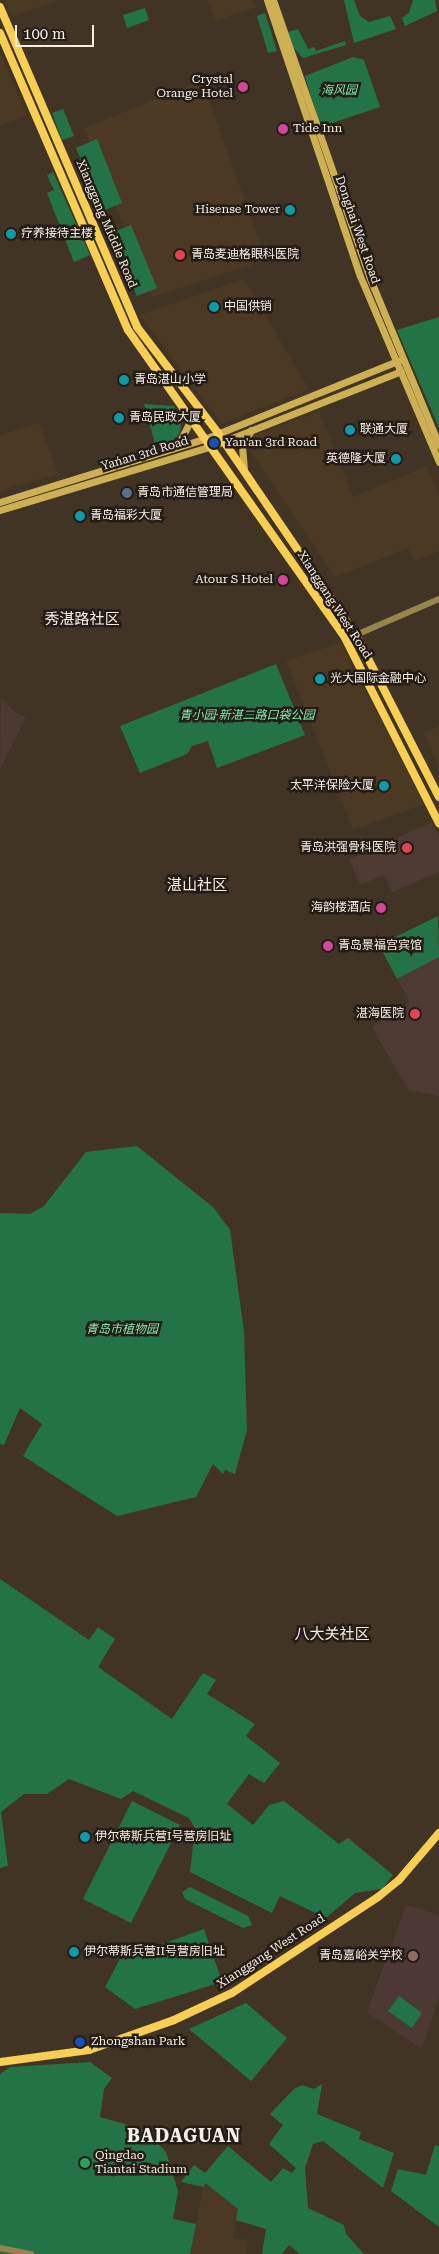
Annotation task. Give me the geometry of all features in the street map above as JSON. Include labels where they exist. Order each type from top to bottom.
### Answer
[{"type":"main road","name":"Donghai West Road","points":[[267,0],[360,276],[394,363],[402,371],[439,445]]},
{"type":"main road","name":"Donghai West Road","points":[[273,0],[370,281],[402,360],[402,371],[439,462]]},
{"type":"main road","name":"Xianggang Middle Road","points":[[0,7],[137,327],[218,433]]},
{"type":"main road","name":"Xianggang Middle Road","points":[[0,33],[128,330],[207,438]]},
{"type":"main road","name":"Yan´an 3rd Road","points":[[0,502],[207,438],[402,360]]},
{"type":"main road","name":"Yan´an 3rd Road","points":[[0,510],[212,446],[251,428],[402,371]]},
{"type":"main road","points":[[176,448],[189,423],[187,410]]},
{"type":"main road","points":[[244,469],[242,447],[251,428]]},
{"type":"main road","name":"Xianggang West Road","points":[[218,433],[356,635],[439,797]]},
{"type":"main road","name":"Xianggang West Road","points":[[207,438],[359,660],[439,823]]},
{"type":"main road","name":"Xianggang West Road","points":[[0,2062],[89,2050],[174,2020],[232,1993],[378,1897],[399,1880],[439,1833]]},
{"type":"street","points":[[356,635],[439,599]]},
{"type":"street","points":[[0,2248],[31,2254]]},
{"type":"shaded area","points":[[4,0],[59,0],[11,17]]},
{"type":"shaded area","points":[[208,0],[253,0],[256,7],[215,21]]},
{"type":"shaded area","points":[[0,52],[27,115],[0,126]]},
{"type":"shaded area","points":[[202,81],[266,260],[152,297],[84,128]]},
{"type":"shaded area","points":[[244,279],[309,389],[222,424],[140,315]]},
{"type":"shaded area","points":[[319,411],[353,497],[427,466],[439,495],[439,551],[414,561],[408,548],[335,577],[249,449],[253,436]]},
{"type":"shaded area","points":[[39,423],[58,474],[0,491],[0,435]]},
{"type":"shaded area","points":[[340,643],[424,804],[353,830],[286,661]]},
{"type":"shaded area","points":[[1,697],[14,712],[26,717],[0,769]]},
{"type":"shaded area","points":[[439,726],[439,766],[424,733]]},
{"type":"shaded area","name":"青岛洪强骨科医院","points":[[432,822],[439,836],[439,872],[392,892],[384,875],[360,885],[349,859]]},
{"type":"shaded area","name":"湛海医院","points":[[439,957],[439,1096],[408,1090],[372,1027],[410,1002],[397,979]]},
{"type":"shaded area","name":"青岛嘉峪关学校","points":[[406,1905],[439,1915],[439,1997],[422,2049],[367,2012]]},
{"type":"shaded area","points":[[204,2183],[238,2209],[233,2238],[248,2240],[246,2254],[190,2254]]},
{"type":"green space","points":[[344,0],[354,0],[360,16],[369,22],[390,16],[396,29],[354,43]]},
{"type":"green space","points":[[413,0],[435,0],[437,11],[405,26],[402,18],[409,13]]},
{"type":"green space","points":[[145,8],[149,20],[127,28],[123,15]]},
{"type":"green space","points":[[265,13],[277,51],[268,53],[257,16]]},
{"type":"green space","points":[[298,29],[308,49],[314,47],[316,51],[345,41],[346,45],[303,58],[294,48],[288,32]]},
{"type":"green space","name":"海风园","points":[[353,57],[364,60],[380,107],[320,127],[305,76]]},
{"type":"green space","points":[[63,109],[74,136],[62,140],[52,113]]},
{"type":"green space","points":[[97,139],[122,203],[102,211],[76,148]]},
{"type":"green space","points":[[53,172],[90,255],[74,262],[47,193],[54,190],[47,175]]},
{"type":"green space","points":[[131,225],[157,288],[137,296],[111,233]]},
{"type":"green space","points":[[439,317],[439,428],[397,330]]},
{"type":"green space","points":[[144,404],[174,406],[181,423],[180,433],[172,441],[156,447]]},
{"type":"green space","name":"青小园·新湛二路口袋公园","points":[[276,664],[305,735],[217,768],[208,741],[192,746],[187,754],[140,773],[120,726]]},
{"type":"green space","points":[[438,916],[439,957],[397,979],[379,945]]},
{"type":"green space","name":"青岛市植物园","points":[[137,1146],[214,1208],[230,1230],[244,1331],[247,1430],[235,1474],[225,1470],[223,1474],[213,1464],[196,1497],[117,1516],[23,1456],[42,1424],[20,1408],[4,1445],[0,1444],[0,1213],[30,1214],[44,1206],[86,1152]]},
{"type":"green space","points":[[0,1579],[89,1640],[98,1627],[115,1639],[98,1667],[172,1719],[203,1673],[216,1680],[207,1694],[255,1724],[246,1736],[280,1763],[264,1783],[249,1774],[227,1804],[253,1825],[269,1805],[284,1801],[339,1844],[348,1838],[393,1875],[382,1889],[355,1893],[326,1918],[280,1896],[272,1913],[190,1872],[195,1828],[189,1818],[133,1791],[121,1799],[69,1779],[47,1794],[24,1794],[1,1812],[8,1866],[0,1868]]},
{"type":"green space","points":[[132,1801],[180,1825],[131,1923],[83,1899]]},
{"type":"green space","points":[[190,1887],[248,1916],[252,1925],[243,1928],[185,1899],[182,1892]]},
{"type":"green space","points":[[204,1929],[222,1982],[135,2009],[105,1987],[120,1959]]},
{"type":"green space","points":[[399,1996],[422,2013],[412,2028],[388,2011]]},
{"type":"green space","points":[[246,2003],[287,2038],[251,2081],[189,2029]]},
{"type":"green space","name":"Qingdao Tiantai Stadium","points":[[90,2062],[112,2078],[104,2089],[100,2117],[145,2130],[166,2152],[178,2191],[173,2219],[196,2224],[190,2254],[0,2254],[0,2074],[10,2067]]},
{"type":"green space","points":[[322,2084],[317,2114],[361,2132],[359,2139],[394,2153],[383,2188],[323,2141],[313,2144],[305,2168],[308,2208],[344,2225],[346,2234],[364,2254],[300,2254],[289,2245],[282,2254],[262,2254],[266,2229],[236,2220],[238,2209],[205,2183],[204,2187],[181,2182],[194,2165],[205,2173],[228,2146],[271,2182],[283,2168],[292,2173],[296,2168],[269,2144],[283,2125],[270,2114],[294,2089],[302,2085],[314,2089]]},
{"type":"green space","points":[[435,2145],[439,2146],[439,2227],[391,2191],[398,2169],[426,2175]]},
{"type":"place","name":"Crystal Orange Hotel","points":[[243,87]]},
{"type":"place","name":"Tide Inn","points":[[283,129]]},
{"type":"place","name":"Hisense Tower","points":[[290,210]]},
{"type":"place","name":"疗养接待主楼","points":[[11,234]]},
{"type":"place","name":"青岛麦迪格眼科医院","points":[[180,255]]},
{"type":"place","name":"中国供销","points":[[214,307]]},
{"type":"place","name":"青岛湛山小学","points":[[124,380]]},
{"type":"place","name":"青岛民政大厦","points":[[119,418]]},
{"type":"place","name":"联通大厦","points":[[350,430]]},
{"type":"place","name":"Yan'an 3rd Road","points":[[214,443]]},
{"type":"place","name":"英德隆大厦","points":[[396,459]]},
{"type":"place","name":"青岛市通信管理局","points":[[127,493]]},
{"type":"place","name":"青岛福彩大厦","points":[[80,516]]},
{"type":"place","name":"Atour S Hotel","points":[[283,580]]},
{"type":"place","name":"光大国际金融中心","points":[[320,679]]},
{"type":"place","name":"太平洋保险大厦","points":[[384,786]]},
{"type":"place","name":"青岛洪强骨科医院","points":[[407,848]]},
{"type":"place","name":"海韵楼酒店","points":[[381,908]]},
{"type":"place","name":"青岛景福宫宾馆","points":[[328,946]]},
{"type":"place","name":"湛海医院","points":[[415,1014]]},
{"type":"place","name":"伊尔蒂斯兵营I号营房旧址","points":[[85,1837]]},
{"type":"place","name":"伊尔蒂斯兵营II号营房旧址","points":[[74,1952]]},
{"type":"place","name":"青岛嘉峪关学校","points":[[413,1956]]},
{"type":"place","name":"Zhongshan Park","points":[[80,2042]]},
{"type":"place","name":"Qingdao Tiantai Stadium","points":[[85,2163]]},
{"type":"district","name":"秀湛路社区","points":[[82,620]]},
{"type":"district","name":"湛山社区","points":[[197,886]]},
{"type":"district","name":"八大关社区","points":[[332,1635]]},
{"type":"district","name":"BADAGUAN","points":[[184,2136]]}]
